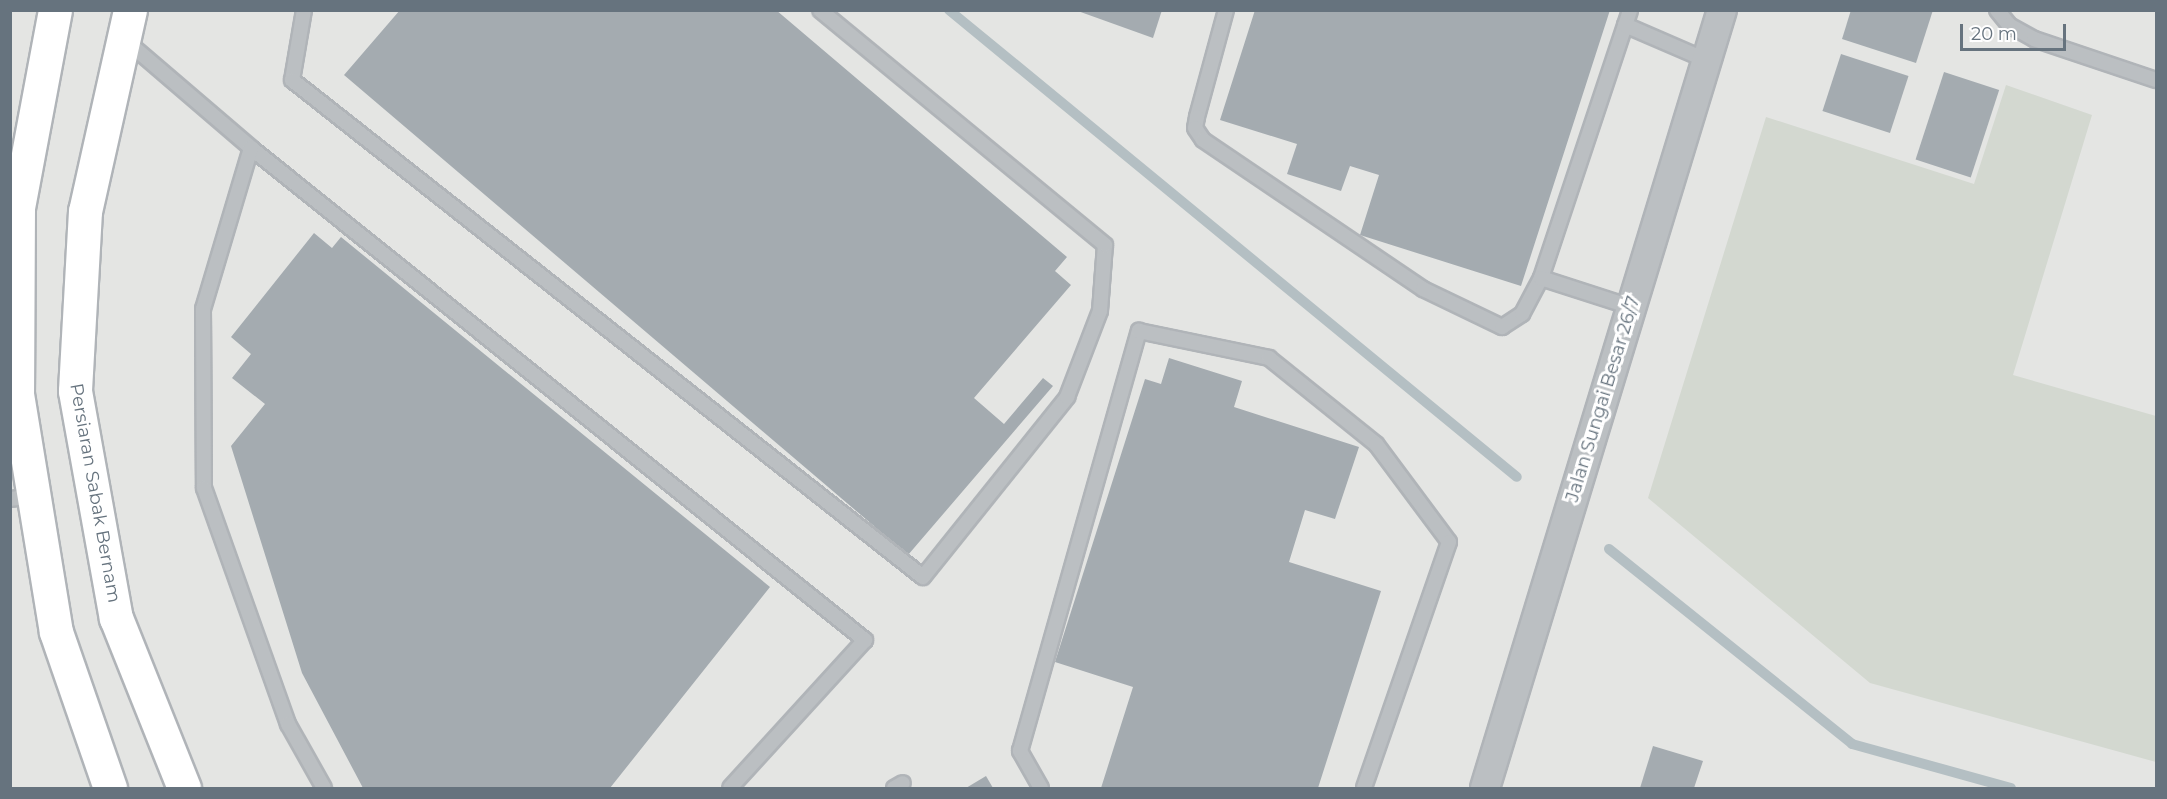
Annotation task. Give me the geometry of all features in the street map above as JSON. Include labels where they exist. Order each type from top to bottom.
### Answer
[{"type":"street","points":[[55,10],[18,208],[17,394],[22,498],[56,632],[110,789]]},
{"type":"street","name":"Jalan Sungai Besar 26/7","points":[[1485,789],[1722,10]]},
{"type":"street","name":"Persiaran Sabak Bernam","points":[[125,23],[85,211],[75,391],[116,618],[184,789]]},
{"type":"lane","points":[[304,10],[292,80],[923,577],[1067,397],[1100,311],[1105,245],[820,10]]},
{"type":"lane","points":[[1227,10],[1197,117],[1195,129],[1203,140],[1424,289],[1502,327],[1522,314],[1541,278],[1630,10]]},
{"type":"lane","points":[[1997,10],[2009,25],[2034,39],[2157,80]]},
{"type":"lane","points":[[125,23],[251,148],[865,640],[730,789]]},
{"type":"lane","points":[[1625,25],[1706,60]]},
{"type":"lane","points":[[251,148],[203,309],[204,488],[288,724],[324,789]]},
{"type":"lane","points":[[1541,278],[1631,307]]},
{"type":"lane","points":[[1041,789],[1020,751],[1138,331],[1269,358],[1376,444],[1449,542],[1364,789]]},
{"type":"shaded area","points":[[10,11],[2156,11],[2156,788],[10,788]]},
{"type":"shaded area","points":[[2006,85],[2092,115],[2013,375],[2156,416],[2156,762],[1870,683],[1648,498],[1766,117],[1974,184]]},
{"type":"building","points":[[400,10],[776,10],[1067,257],[1055,271],[1071,285],[974,398],[1004,424],[1043,378],[1053,386],[908,555],[344,75]]},
{"type":"building","points":[[1075,10],[1162,10],[1153,38]]},
{"type":"building","points":[[1255,10],[1610,10],[1521,286],[1360,235],[1379,175],[1350,166],[1341,191],[1287,174],[1297,144],[1220,120]]},
{"type":"building","points":[[1851,10],[1933,10],[1916,63],[1842,39]]},
{"type":"building","points":[[1841,54],[1909,76],[1890,133],[1822,111]]},
{"type":"building","points":[[1944,72],[1999,90],[1971,177],[1916,159]]},
{"type":"building","points":[[314,233],[332,248],[341,237],[770,587],[610,788],[363,788],[302,673],[231,446],[265,404],[232,378],[251,354],[231,337]]},
{"type":"building","points":[[1169,358],[1242,381],[1234,407],[1359,447],[1335,519],[1305,510],[1289,562],[1381,591],[1318,788],[1101,788],[1133,687],[1055,662],[1145,379],[1161,384]]},
{"type":"building","points":[[1653,746],[1703,761],[1694,788],[1640,788]]},
{"type":"building","points":[[986,776],[993,788],[966,788]]},
{"type":"waterway","points":[[949,10],[1517,477]]},
{"type":"waterway","points":[[1609,549],[1852,744],[2011,788]]}]
